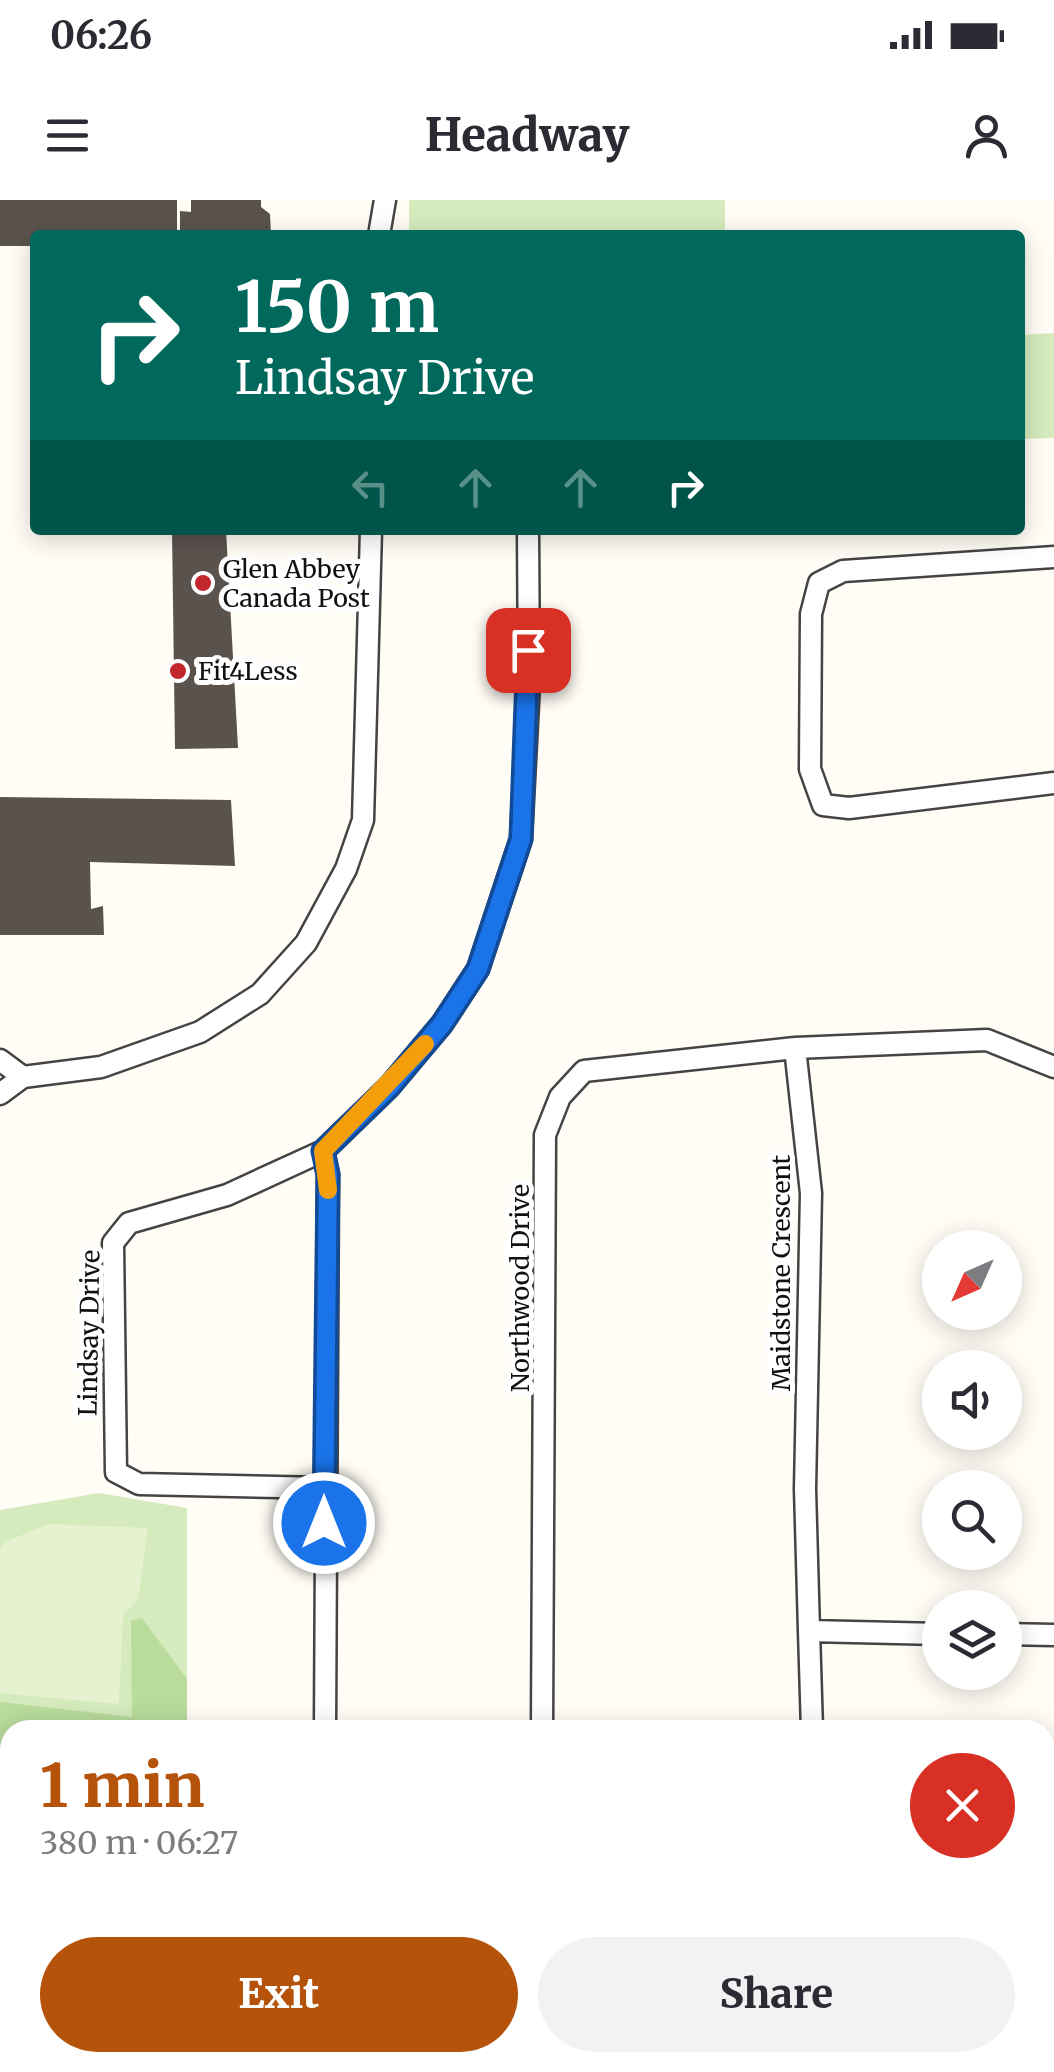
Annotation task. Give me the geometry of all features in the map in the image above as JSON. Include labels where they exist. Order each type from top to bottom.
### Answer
[{"type":"street","points":[[380,230],[385,200]]},
{"type":"street","points":[[0,1094],[24,1077],[116,1064],[200,1032],[260,994],[306,943],[346,870],[363,820],[371,535]]},
{"type":"street","name":"Lindsay Drive","points":[[324,1488],[139,1484],[116,1472],[113,1242],[128,1223],[153,1213],[227,1196],[323,1151],[400,1074],[442,1024],[478,969],[521,839],[529,685],[528,535]]},
{"type":"street","points":[[1054,557],[842,571],[818,583],[811,614],[810,769],[823,805],[850,808],[1054,783]]},
{"type":"street","points":[[795,1048],[986,1040],[1054,1067]]},
{"type":"street","name":"Maidstone Crescent","points":[[795,1048],[810,1193],[805,1489],[812,1720]]},
{"type":"street","name":"Northwood Drive","points":[[542,1720],[544,1135],[560,1097],[584,1072],[795,1048]]},
{"type":"street","points":[[0,1060],[24,1077]]},
{"type":"street","points":[[323,1151],[328,1174],[325,1720]]},
{"type":"street","points":[[809,1632],[922,1634]]},
{"type":"street","points":[[1022,1635],[1054,1636]]},
{"type":"green space","points":[[409,200],[725,200],[725,230],[409,230]]},
{"type":"green space","points":[[1054,333],[1054,438],[1025,439],[1025,335]]},
{"type":"green space","points":[[99,1493],[187,1508],[187,1720],[0,1720],[0,1510]]},
{"type":"green space","points":[[50,1524],[148,1528],[138,1599],[123,1615],[119,1704],[0,1693],[0,1549],[7,1541]]},
{"type":"green space","points":[[142,1618],[187,1679],[187,1720],[0,1720],[0,1702],[132,1717],[131,1621]]},
{"type":"building","points":[[0,200],[177,200],[177,230],[30,230],[30,246],[0,246]]},
{"type":"building","points":[[191,200],[261,200],[261,207],[270,214],[271,230],[180,230],[180,211],[191,212]]},
{"type":"building","points":[[172,535],[226,535],[238,748],[175,749]]},
{"type":"building","points":[[0,797],[231,800],[235,866],[90,862],[91,909],[103,906],[104,935],[0,935]]},
{"type":"slow traffic","points":[[328,1190],[323,1151],[389,1087],[425,1044]]},
{"type":"place","name":"Glen Abbey Canada Post","points":[[203,583]]},
{"type":"place","name":"Fit4Less","points":[[178,671]]},
{"type":"route","points":[[324,1523],[328,1174],[323,1151],[389,1087],[442,1024],[478,969],[521,839],[528,650]]}]
